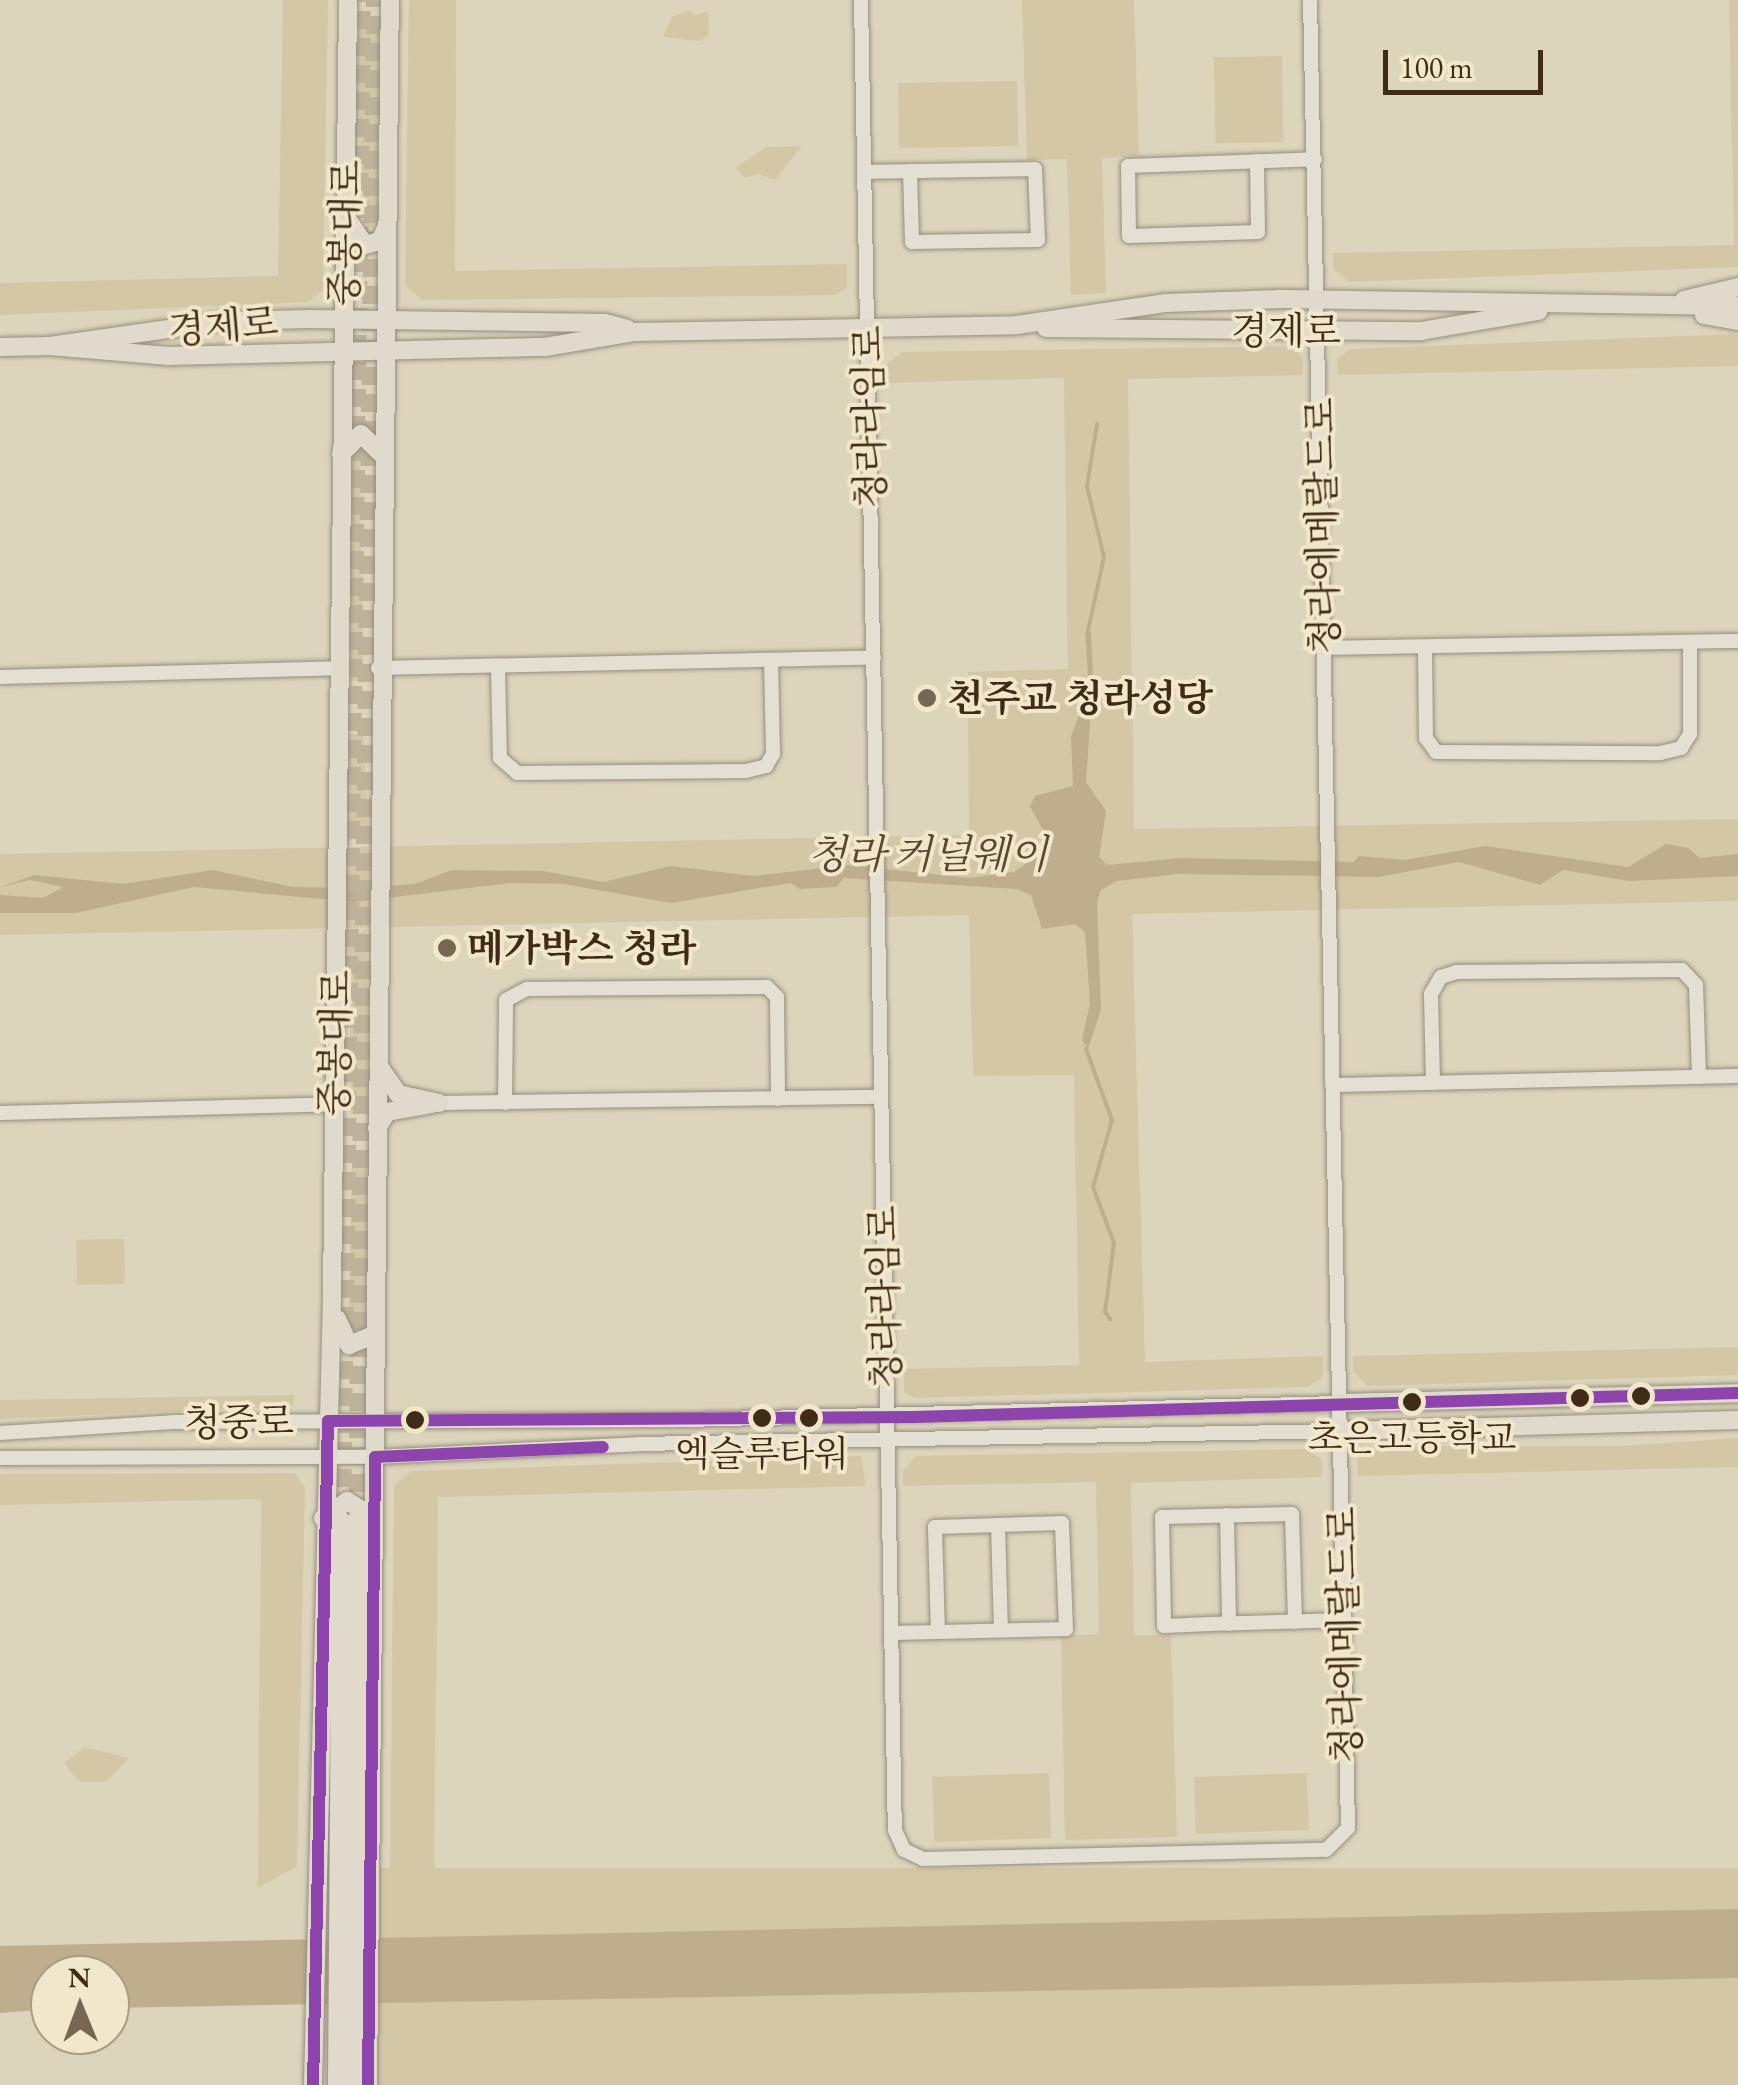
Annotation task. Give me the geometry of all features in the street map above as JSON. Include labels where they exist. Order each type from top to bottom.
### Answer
[{"type":"main road","name":"중봉대로","points":[[348,0],[338,928],[326,1457],[349,1519],[355,1890],[352,2085]]},
{"type":"main road","name":"중봉대로","points":[[313,2085],[318,1891],[349,1519],[374,1457],[378,668],[390,0]]},
{"type":"main road","points":[[346,210],[352,234],[365,245],[380,241],[387,226]]},
{"type":"main road","points":[[1660,308],[1738,286]]},
{"type":"main road","name":"경제로","points":[[1018,325],[1166,303],[1485,300],[1553,308],[1738,306]]},
{"type":"main road","name":"경제로","points":[[0,347],[50,346],[170,356],[545,347],[635,332],[868,327],[1018,325],[1146,333],[1420,331],[1553,308]]},
{"type":"main road","points":[[1660,308],[1738,322]]},
{"type":"main road","name":"경제로","points":[[50,346],[224,321],[344,318],[605,323],[635,332]]},
{"type":"main road","points":[[342,454],[361,434],[381,453]]},
{"type":"main road","points":[[378,1062],[390,1089],[439,1102]]},
{"type":"main road","points":[[377,1128],[388,1112],[439,1102]]},
{"type":"main road","points":[[332,1294],[349,1345],[374,1335]]},
{"type":"main road","name":"청중로","points":[[1339,1403],[1738,1393]]},
{"type":"main road","name":"청중로","points":[[1340,1432],[1738,1420]]},
{"type":"main road","name":"중봉대로","points":[[349,1519],[355,1890],[370,2050],[369,2085]]},
{"type":"main road","name":"중봉대로","points":[[337,2085],[355,1890]]},
{"type":"main road","points":[[304,2085],[313,2053]]},
{"type":"street","name":"청라라임로","points":[[860,0],[895,1830],[904,1850]]},
{"type":"street","name":"청라에메랄드로","points":[[904,1850],[924,1859],[1335,1846],[1348,1816],[1310,0]]},
{"type":"street","points":[[1256,161],[1258,232],[1130,236],[1128,166],[1256,161],[1316,159]]},
{"type":"street","points":[[864,172],[1035,168],[1038,240],[912,242],[910,171]]},
{"type":"street","points":[[1326,648],[1738,640]]},
{"type":"street","points":[[1425,646],[1426,738],[1436,752],[1660,752],[1680,748],[1690,734],[1690,642]]},
{"type":"street","points":[[378,668],[874,658]]},
{"type":"street","points":[[498,666],[500,758],[516,772],[726,771],[760,769],[771,759],[772,660]]},
{"type":"street","points":[[0,676],[338,668]]},
{"type":"street","points":[[1433,1083],[1431,994],[1441,977],[1456,972],[1682,970],[1696,985],[1698,1077]]},
{"type":"street","points":[[504,1103],[506,1000],[527,989],[767,987],[777,998],[778,1098]]},
{"type":"street","points":[[1332,1085],[1738,1076]]},
{"type":"street","points":[[439,1102],[880,1097]]},
{"type":"street","points":[[0,1114],[334,1104]]},
{"type":"street","name":"청중로","points":[[0,1434],[328,1421],[887,1416],[1339,1403]]},
{"type":"street","name":"청중로","points":[[0,1458],[374,1457],[888,1440],[1340,1432]]},
{"type":"street","points":[[1295,1622],[1292,1514],[1162,1517],[1164,1626],[1295,1622],[1344,1620]]},
{"type":"street","points":[[1227,1515],[1229,1624]]},
{"type":"street","points":[[892,1632],[938,1632],[1066,1629],[1062,1522],[936,1526],[938,1632]]},
{"type":"street","points":[[998,1524],[1002,1630]]},
{"type":"shaded area","points":[[283,0],[328,0],[323,290],[308,302],[0,315],[0,283],[278,276]]},
{"type":"shaded area","points":[[409,0],[456,0],[455,271],[847,264],[847,288],[836,295],[422,300],[405,285]]},
{"type":"shaded area","points":[[1022,0],[1134,0],[1139,156],[1102,158],[1106,293],[1071,295],[1067,159],[1027,160]]},
{"type":"shaded area","points":[[1729,0],[1738,0],[1738,267],[1349,282],[1333,269],[1333,253],[1734,245]]},
{"type":"shaded area","points":[[690,10],[695,16],[708,11],[709,35],[699,41],[663,37],[672,17]]},
{"type":"shaded area","points":[[382,22],[379,224],[369,229],[363,221],[357,23]]},
{"type":"shaded area","points":[[1282,56],[1284,142],[1216,143],[1214,57]]},
{"type":"shaded area","points":[[1017,81],[1018,146],[899,148],[898,83]]},
{"type":"shaded area","points":[[802,146],[775,180],[758,174],[746,178],[735,168],[766,147]]},
{"type":"shaded area","points":[[1738,334],[1738,366],[1338,375],[1337,359],[1350,349]]},
{"type":"shaded area","points":[[1289,346],[1303,357],[1303,375],[1128,379],[1134,829],[1738,819],[1738,901],[1132,914],[1145,1362],[1323,1356],[1323,1377],[1308,1387],[915,1398],[904,1392],[904,1369],[1079,1365],[1074,1075],[973,1076],[969,915],[0,935],[0,854],[969,835],[968,672],[1068,669],[1064,378],[884,383],[884,366],[902,352]]},
{"type":"shaded area","points":[[360,446],[363,681],[347,681],[350,449]]},
{"type":"shaded area","points":[[1085,631],[1091,632],[1093,679],[1086,782],[1106,811],[1099,857],[1107,865],[1181,858],[1354,862],[1359,856],[1405,860],[1485,846],[1628,867],[1666,844],[1688,848],[1700,858],[1738,854],[1738,876],[1629,881],[1563,870],[1540,885],[1459,862],[1378,877],[1179,874],[1117,881],[1101,890],[1097,902],[1101,1010],[1088,1049],[1082,1040],[1090,1003],[1085,932],[1075,924],[1042,929],[1031,895],[1016,889],[844,878],[836,887],[800,889],[790,883],[671,903],[564,884],[510,883],[354,902],[194,887],[76,913],[0,913],[0,895],[43,898],[63,887],[30,880],[0,887],[35,875],[123,884],[213,870],[293,887],[357,888],[415,884],[452,870],[543,871],[603,882],[671,866],[753,876],[847,865],[970,878],[1014,872],[1034,858],[1046,836],[1030,806],[1035,796],[1073,786],[1071,736],[1089,689]]},
{"type":"shaded area","points":[[346,734],[364,734],[368,842],[357,834],[348,844]]},
{"type":"shaded area","points":[[366,928],[369,1114],[351,1114],[349,931],[356,937]]},
{"type":"shaded area","points":[[367,1164],[365,1327],[357,1333],[348,1320],[352,1165]]},
{"type":"shaded area","points":[[124,1239],[125,1284],[77,1285],[76,1240]]},
{"type":"shaded area","points":[[1738,1347],[1738,1375],[1368,1386],[1353,1371],[1353,1356]]},
{"type":"shaded area","points":[[295,1395],[293,1406],[0,1419],[0,1400]]},
{"type":"shaded area","points":[[1738,1438],[1738,1467],[1357,1476],[1357,1459],[1368,1446],[1623,1446]]},
{"type":"shaded area","points":[[1307,1449],[1322,1460],[1322,1477],[1131,1483],[1134,1635],[1171,1635],[1177,1837],[1065,1840],[1061,1636],[1099,1634],[1096,1482],[903,1486],[903,1471],[916,1456]]},
{"type":"shaded area","points":[[861,1456],[866,1486],[438,1497],[434,1887],[390,1874],[394,1485],[412,1471]]},
{"type":"shaded area","points":[[294,1473],[305,1487],[297,1866],[258,1888],[261,1499],[0,1505],[0,1474]]},
{"type":"shaded area","points":[[84,1747],[129,1758],[106,1782],[80,1782],[64,1763]]},
{"type":"shaded area","points":[[1049,1773],[1051,1838],[934,1842],[932,1777]]},
{"type":"shaded area","points":[[1307,1773],[1309,1830],[1196,1834],[1194,1777]]},
{"type":"shaded area","points":[[372,1868],[1738,1868],[1738,2085],[372,2085]]},
{"type":"shaded area","points":[[1738,1909],[1738,1978],[130,2008],[130,1955],[30,1955],[30,2011],[0,2013],[0,1946]]},
{"type":"waterway","points":[[1088,631],[1104,557],[1087,486],[1097,424]]},
{"type":"waterway","points":[[1086,1049],[1112,1120],[1093,1187],[1114,1243],[1105,1312],[1110,1319]]},
{"type":"tunnel","points":[[342,1514],[362,0]]},
{"type":"tunnel","points":[[357,1519],[375,0]]},
{"type":"transit line","points":[[313,2085],[328,1421],[913,1417],[1738,1393]]},
{"type":"transit line","points":[[368,2085],[375,1457],[603,1447]]},
{"type":"place","name":"천주교 청라성당","points":[[927,698]]},
{"type":"place","name":"메가박스 청라","points":[[447,948]]},
{"type":"place","name":"초은고등학교","points":[[1412,1402]]},
{"type":"place","name":"엑슬루타워","points":[[762,1418]]},
{"type":"water label","name":"청라 커널웨이","points":[[928,854]]}]
